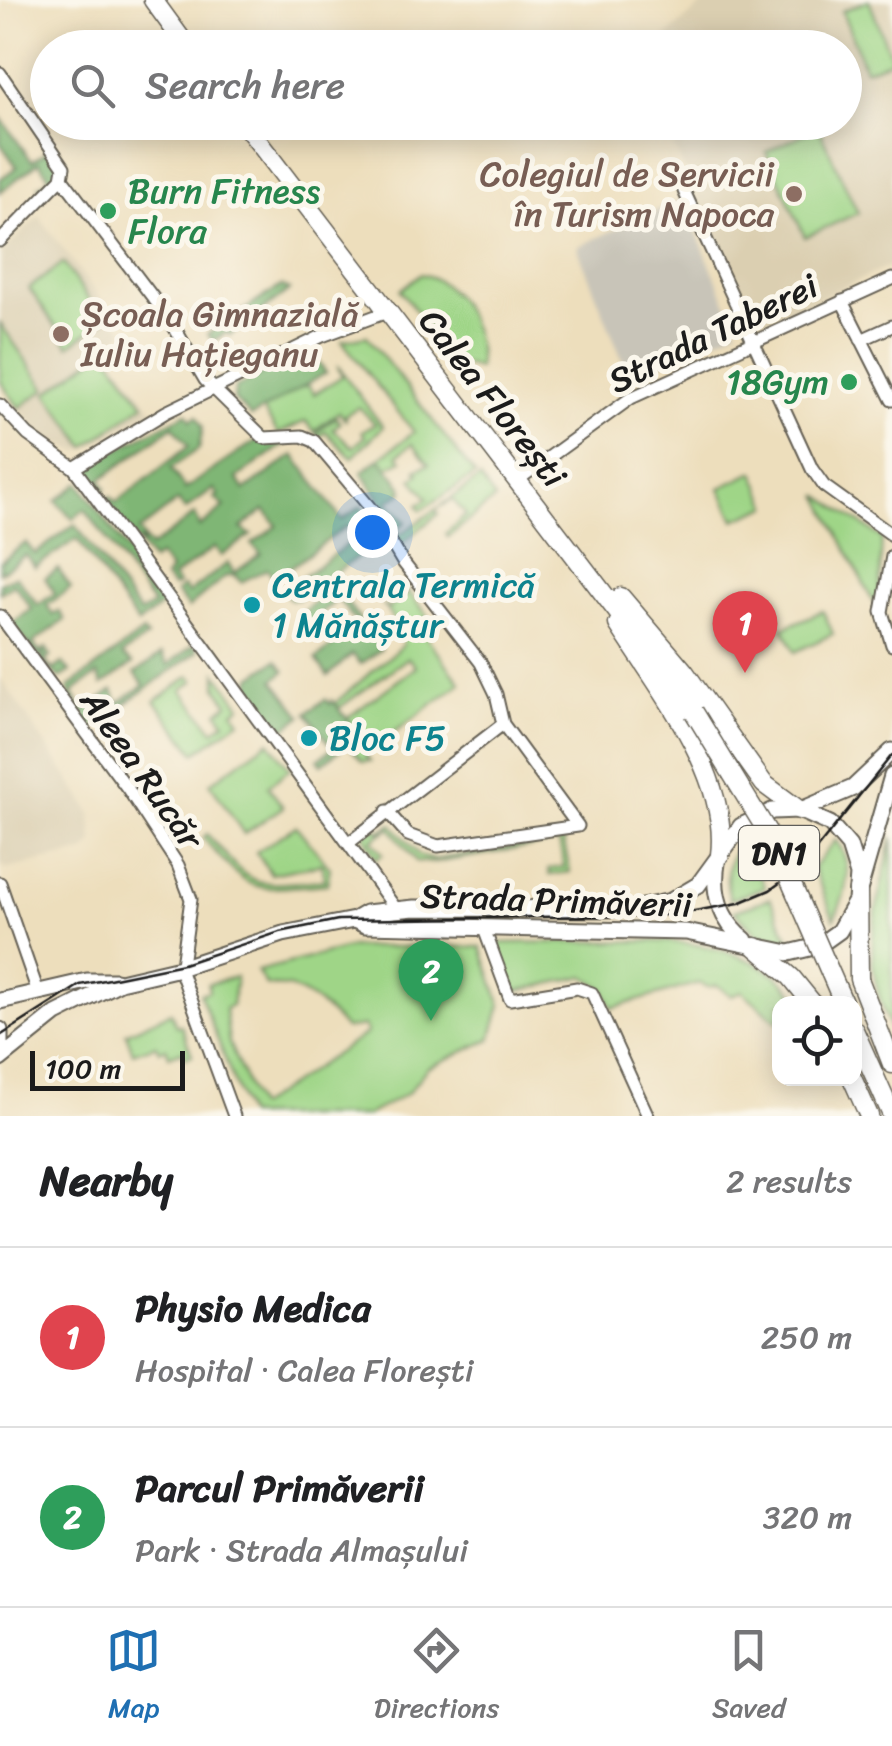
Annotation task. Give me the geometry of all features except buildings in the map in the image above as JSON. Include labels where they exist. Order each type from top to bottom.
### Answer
[{"type":"main road","points":[[153,0],[175,30]]},
{"type":"main road","name":"Calea Florești","points":[[257,140],[694,712],[773,841],[841,996]]},
{"type":"main road","points":[[574,551],[641,617],[764,784],[840,833],[855,860],[859,978],[892,1064]]},
{"type":"main road","points":[[574,551],[707,772],[720,806],[720,855]]},
{"type":"main road","name":"Strada Primăverii","points":[[0,1058],[56,1014],[120,982],[180,968],[282,934],[354,920],[366,912],[646,907],[691,891],[740,826],[756,816],[799,810],[853,788],[892,752]]},
{"type":"main road","name":"Strada Primăverii","points":[[354,920],[365,925],[686,932],[789,954],[822,944],[846,922],[872,855],[892,776]]},
{"type":"main road","name":"Strada Primăverii","points":[[720,855],[715,888],[722,914],[733,929],[756,947]]},
{"type":"main road","points":[[756,947],[806,996]]},
{"type":"main road","name":"Strada Primăverii","points":[[0,1001],[87,981],[120,982]]},
{"type":"main road","name":"Strada Primăverii","points":[[0,1030],[0,1058]]},
{"type":"main road","points":[[862,1048],[892,1115]]},
{"type":"main road","points":[[855,1086],[868,1116]]},
{"type":"street","points":[[0,73],[30,114]]},
{"type":"street","points":[[49,140],[62,158],[62,178],[170,320],[205,380],[264,438],[302,436],[314,441],[372,510],[402,562],[481,663],[496,694],[503,724],[578,826],[438,846],[408,836],[387,811]]},
{"type":"street","points":[[0,241],[62,178]]},
{"type":"street","points":[[684,191],[803,452],[824,486],[892,535]]},
{"type":"street","name":"Strada Taberei","points":[[515,482],[630,398],[892,279]]},
{"type":"street","points":[[842,301],[892,400]]},
{"type":"street","points":[[74,468],[166,412],[340,329],[384,313],[394,322]]},
{"type":"street","points":[[861,340],[892,326]]},
{"type":"street","points":[[0,405],[28,435],[74,468],[396,909]]},
{"type":"street","points":[[892,556],[882,612],[892,645]]},
{"type":"street","name":"Aleea Rucăr","points":[[0,616],[128,789],[177,864],[191,899],[180,968]]},
{"type":"street","points":[[350,842],[503,724]]},
{"type":"street","points":[[0,884],[38,992]]},
{"type":"street","points":[[484,926],[510,998],[577,988],[597,998],[646,1110]]},
{"type":"street","points":[[180,968],[234,1116]]},
{"type":"shaded area","name":"Colegiul de Servicii în Turism Napoca","points":[[708,0],[892,0],[892,265],[756,327],[671,140],[862,140],[862,30],[674,30]]},
{"type":"shaded area","points":[[682,199],[738,329],[630,379],[577,247]]},
{"type":"shaded area","name":"Școala Gimnazială Iuliu Hațieganu","points":[[39,216],[124,331],[106,347],[154,411],[79,451],[48,441],[0,386],[0,254]]},
{"type":"shaded area","points":[[0,677],[91,812],[93,842],[86,851],[7,869],[0,864]]},
{"type":"green space","points":[[869,0],[892,60],[865,70],[862,30],[849,30],[842,11]]},
{"type":"green space","points":[[0,117],[32,161],[46,152],[44,144],[58,160],[59,174],[41,193],[39,186],[50,178],[39,162],[0,192],[0,179],[17,167],[0,143]]},
{"type":"green space","points":[[791,140],[824,140],[858,213],[805,237],[766,152]]},
{"type":"green space","points":[[63,263],[104,321],[69,346],[29,288]]},
{"type":"green space","points":[[420,274],[445,286],[465,311],[477,340],[478,368],[457,363],[400,290]]},
{"type":"green space","points":[[281,286],[290,290],[230,335],[227,332],[213,341],[208,334]]},
{"type":"green space","points":[[0,323],[46,389],[19,408],[0,381]]},
{"type":"green space","points":[[367,336],[475,475],[421,510],[418,505],[428,498],[412,479],[419,474],[416,470],[429,464],[412,444],[398,455],[402,460],[387,468],[380,458],[414,432],[342,341]]},
{"type":"green space","points":[[308,349],[326,373],[251,417],[234,399],[235,388]]},
{"type":"green space","points":[[105,350],[144,404],[86,447],[47,393]]},
{"type":"green space","points":[[337,365],[383,427],[352,458],[326,432],[319,437],[316,433],[336,417],[340,423],[333,429],[353,447],[365,437],[362,431],[375,424],[359,407],[345,415],[346,421],[339,412],[314,431],[306,421],[278,434],[263,410],[307,384],[314,394],[342,376]]},
{"type":"green space","points":[[187,413],[191,420],[197,416],[203,427],[199,449],[171,468],[185,489],[257,440],[286,443],[237,478],[245,490],[294,455],[342,520],[362,506],[375,528],[374,545],[299,599],[290,599],[284,591],[356,538],[347,526],[275,579],[267,569],[241,582],[234,575],[226,576],[188,608],[176,592],[183,587],[188,593],[228,563],[234,573],[261,554],[252,544],[277,526],[265,510],[241,528],[251,535],[221,556],[215,547],[173,577],[178,585],[172,587],[165,578],[170,570],[159,556],[152,561],[140,545],[145,541],[151,547],[195,514],[200,527],[225,507],[214,498],[218,495],[214,489],[185,510],[178,501],[139,531],[144,538],[138,543],[106,500],[110,496],[116,503],[189,446],[173,426],[100,480],[106,489],[101,493],[89,470],[93,462]]},
{"type":"green space","points":[[380,458],[402,486],[403,492],[388,502],[406,522],[398,529],[362,472]]},
{"type":"green space","points":[[754,472],[769,506],[735,520],[720,488]]},
{"type":"green space","points":[[480,478],[495,499],[448,537],[446,533],[466,515],[453,500],[438,508]]},
{"type":"green space","points":[[79,483],[165,603],[138,624],[77,539],[35,567],[26,555],[0,573],[0,562],[26,543],[35,554],[75,524],[140,613],[153,605],[85,509],[73,519],[56,501]]},
{"type":"green space","points":[[819,495],[882,538],[878,612]]},
{"type":"green space","points":[[436,509],[438,514],[396,548],[393,540]]},
{"type":"green space","points":[[58,569],[71,588],[47,605],[53,615],[59,611],[65,620],[33,643],[39,652],[46,648],[51,656],[45,661],[53,670],[63,663],[70,672],[60,678],[40,661],[44,654],[38,657],[12,623],[32,609],[14,584],[0,593],[0,583],[16,576],[38,605],[55,593],[45,578]]},
{"type":"green space","points":[[336,587],[381,649],[361,664],[352,654],[328,676],[316,659],[358,625],[338,599],[297,633],[297,625],[310,606]]},
{"type":"green space","points":[[405,588],[428,616],[417,625],[461,683],[365,754],[370,761],[362,761],[340,735],[352,725],[347,718],[416,667],[408,658],[339,708],[335,703],[403,645],[402,632],[384,606],[390,608],[407,594]]},
{"type":"green space","points":[[823,611],[833,634],[795,652],[783,628]]},
{"type":"green space","points":[[143,632],[147,637],[122,655],[133,664],[102,685],[98,674],[72,693],[77,700],[72,704],[68,688]]},
{"type":"green space","points":[[195,644],[198,651],[92,728],[75,706],[80,703],[85,711],[113,690],[118,703],[144,685],[135,673],[162,654],[168,665]]},
{"type":"green space","points":[[277,660],[285,671],[274,680],[302,716],[280,732],[250,685],[252,677]]},
{"type":"green space","points":[[217,673],[241,706],[234,712],[240,721],[195,753],[155,701],[190,676],[194,681],[182,690],[214,731],[225,722],[218,712],[228,704],[217,687]]},
{"type":"green space","points":[[326,699],[330,704],[332,700],[352,725],[340,735],[341,749],[322,764],[318,759],[333,748],[307,713]]},
{"type":"green space","points":[[269,741],[290,769],[268,786],[283,807],[244,834],[210,783]]},
{"type":"green space","points":[[392,824],[420,856],[433,860],[563,838],[570,872],[550,875],[549,869],[564,867],[559,842],[433,863],[416,861],[390,828],[372,840],[383,854],[376,859],[364,835],[374,826],[379,832]]},
{"type":"green space","points":[[296,826],[330,868],[327,884],[255,886],[234,871],[203,838],[207,834],[236,866],[256,881],[324,880],[322,864],[271,874],[256,852]]},
{"type":"green space","points":[[749,830],[752,837],[745,842],[765,887],[730,900],[729,862]]},
{"type":"green space","points":[[892,837],[892,1032],[881,1004],[872,957],[876,913]]},
{"type":"green space","points":[[836,840],[846,860],[847,879],[834,919],[813,868]]},
{"type":"green space","points":[[770,898],[790,941],[757,934],[734,911]]},
{"type":"green space","points":[[657,941],[696,945],[757,964],[775,974],[795,996],[772,996],[772,1017],[742,991],[732,996],[717,985],[699,983],[612,1008],[603,988],[585,976],[517,991],[508,979],[496,943]]},
{"type":"green space","points":[[351,947],[481,947],[501,1005],[491,1039],[427,1068],[408,1093],[365,1116],[247,1116],[200,994],[209,991],[208,984],[236,977],[232,1005],[225,1009],[229,1043],[257,1107],[367,1033],[364,1026],[345,1029],[320,1005],[299,992],[266,985],[257,971]]},
{"type":"green space","points":[[171,1012],[176,1026],[181,1025],[192,1055],[185,1058],[182,1051],[169,1056],[166,1048],[159,1051],[156,1045],[133,1053],[126,1033]]},
{"type":"tram line","points":[[0,1036],[80,985],[183,964],[280,932],[338,920],[672,915],[739,903],[770,890],[802,867],[892,755]]},
{"type":"place","name":"Colegiul de Servicii în Turism Napoca","points":[[794,194]]},
{"type":"place","name":"Burn Fitness Flora","points":[[108,211]]},
{"type":"place","name":"Școala Gimnazială Iuliu Hațieganu","points":[[61,334]]},
{"type":"place","name":"18Gym","points":[[849,382]]},
{"type":"place","name":"Centrala Termică 1 Mănăștur","points":[[252,605]]},
{"type":"place","name":"Physio Medica","points":[[745,673]]},
{"type":"place","name":"Bloc F5","points":[[309,738]]},
{"type":"place","name":"Parcul Primăverii","points":[[431,1021]]}]
